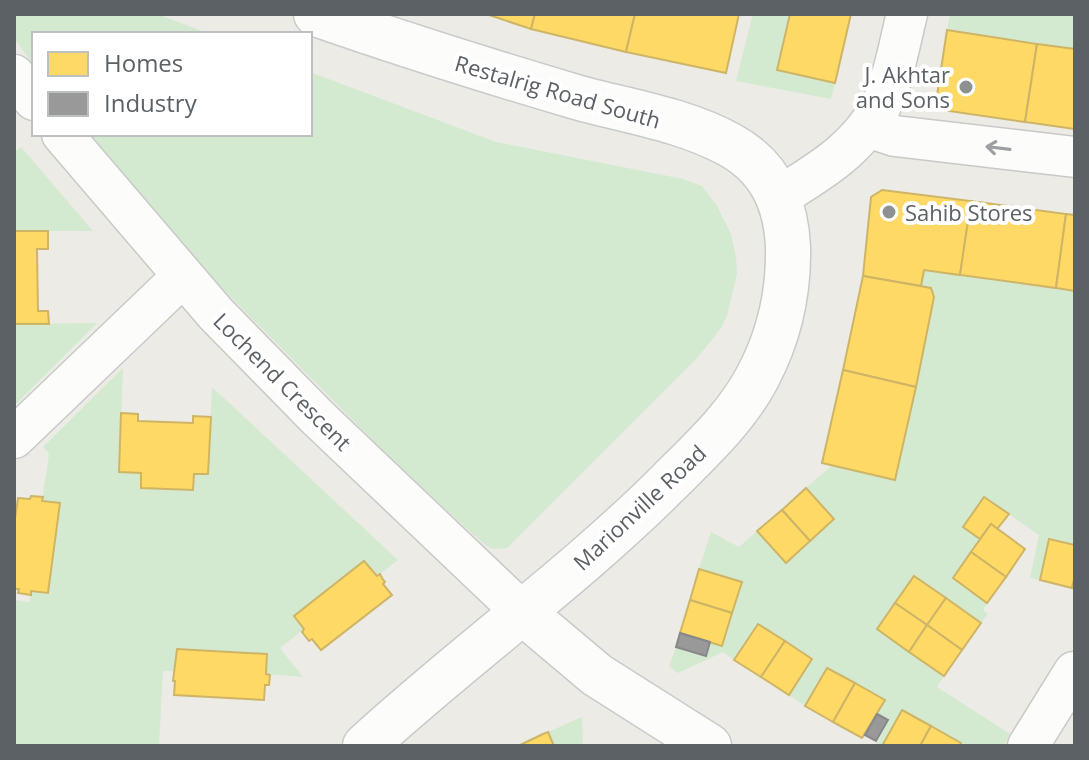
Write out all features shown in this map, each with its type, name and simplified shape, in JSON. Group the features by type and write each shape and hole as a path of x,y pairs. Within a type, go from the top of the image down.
{"street":[{"name":"Restalrig Road South","path":"316,14 450,61 687,127 731,145 768,178 780,196"},
{"path":"780,196 845,153 868,127 885,98 907,14"},
{"path":"14,75 32,98"},
{"path":"868,127 895,136 1075,157"},
{"name":"Lochend Crescent","path":"64,136 182,277 317,417 521,611"},
{"name":"Marionville Road","path":"365,746 415,700 631,520 715,435 740,405 772,346 786,298 787,239 780,196"},
{"path":"14,438 182,277"},
{"path":"521,611 597,675 709,746"},
{"path":"1028,746 1074,672"}],"green space":[{"path":"14,14 157,14 205,32 32,32 32,63 14,38"},
{"path":"753,14 790,14 778,70 835,83 831,99 736,81"},
{"path":"950,14 1075,14 1075,49 947,30"},
{"path":"312,73 496,142 683,179 702,186 717,206 731,234 737,274 722,327 698,357 507,548 493,549 400,468 189,255 86,136 312,136"},
{"path":"21,147 93,231 14,231 14,152"},
{"path":"924,270 1075,291 1075,545 1050,539 1040,580 1030,578 1039,535 984,497 963,527 980,539 953,578 987,603 983,610 988,614 981,623 914,576 877,629 944,676 937,687 1010,734 1003,746 967,746 902,710 882,746 876,746 888,721 877,714 884,700 827,668 805,706 789,695 812,659 758,624 734,660 723,652 678,673 669,666 676,647 705,656 710,642 722,646 742,582 699,569 711,532 739,547 757,531 786,563 834,520 806,488 831,466 895,479 934,297 931,288 921,286"},
{"path":"97,323 15,405 14,404 14,324"},
{"path":"123,368 119,471 141,473 141,487 193,490 194,474 208,474 212,387 398,560 377,576 364,561 294,615 304,629 280,648 303,677 266,674 177,649 175,671 163,671 159,746 14,746 14,600 30,602 31,591 48,593 60,504 42,501 49,454 43,447"},
{"path":"582,717 583,746 554,746 548,732"}],"building: Homes":[{"path":"486,14 535,14 531,29"},
{"path":"535,14 635,14 626,52 531,29"},
{"path":"635,14 739,14 726,73 626,52"},
{"path":"790,14 851,14 835,83 777,70"},
{"path":"947,30 1037,44 1025,122 935,109"},
{"path":"1037,44 1075,49 1075,129 1025,122"},
{"path":"882,190 971,201 960,275 924,270 921,286 863,276 871,197"},
{"path":"971,201 1066,214 1056,288 960,275"},
{"path":"1066,214 1075,215 1075,291 1056,288"},
{"path":"14,231 48,231 48,249 37,249 38,311 48,311 49,324 14,324"},
{"path":"863,276 931,288 934,297 916,387 843,370"},
{"path":"843,370 916,387 895,480 822,463"},
{"path":"121,413 138,414 138,421 193,423 193,416 211,417 208,474 194,474 193,490 141,488 141,473 119,472"},
{"path":"806,488 834,519 810,541 782,510"},
{"path":"31,496 60,503 48,593 31,591 31,595 18,593 19,589 14,589 14,526 18,498 30,499"},
{"path":"984,497 1009,514 997,529 991,524 980,539 963,527"},
{"path":"782,510 810,541 786,563 757,531"},
{"path":"991,524 1025,549 1006,577 971,552"},
{"path":"1049,539 1075,545 1072,588 1040,580"},
{"path":"971,552 1006,577 987,603 953,578"},
{"path":"364,561 377,576 380,574 392,595 321,650 312,639 309,641 294,616"},
{"path":"699,569 742,582 732,613 690,600"},
{"path":"914,576 946,598 927,625 895,603"},
{"path":"946,598 981,623 962,650 927,625"},
{"path":"690,600 732,613 722,646 680,633"},
{"path":"895,603 927,625 909,652 877,629"},
{"path":"758,624 785,641 761,677 734,660"},
{"path":"927,625 962,650 944,676 909,652"},
{"path":"785,641 812,659 789,695 761,677"},
{"path":"177,649 267,654 266,674 270,675 269,685 265,685 264,700 174,695"},
{"path":"827,668 855,683 833,722 805,706"},
{"path":"855,683 885,700 862,738 833,722"},
{"path":"902,710 931,726 920,746 882,746"},
{"path":"931,726 961,743 959,746 920,746"},
{"path":"548,732 554,746 518,746 543,734"}],"building: Industry":[{"path":"680,633 710,642 706,656 676,647"},
{"path":"877,714 888,720 876,741 865,735"}],"place":[{"name":"J. Akhtar and Sons","path":"966,87"},
{"name":"Sahib Stores","path":"889,212"}]}
